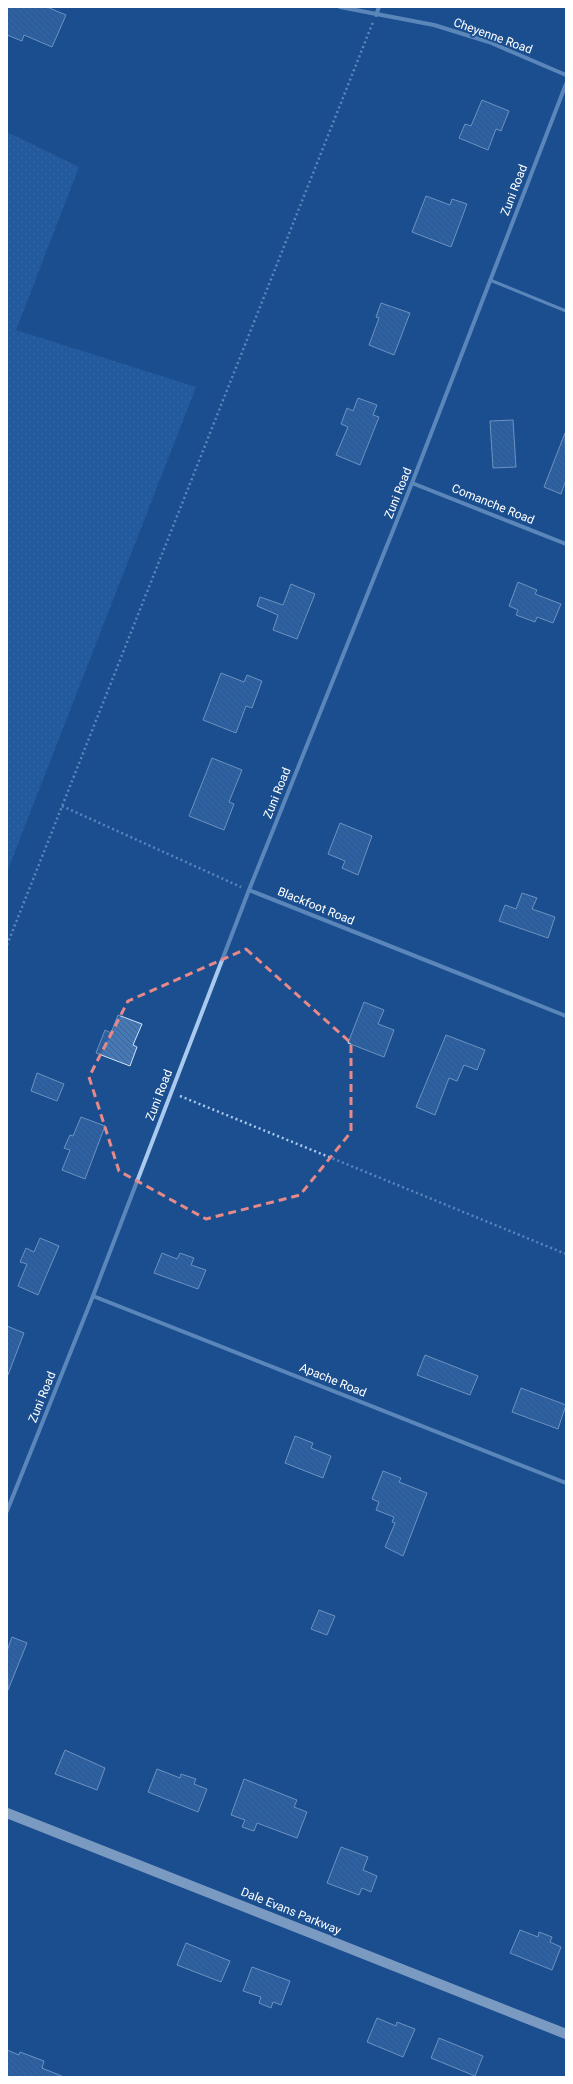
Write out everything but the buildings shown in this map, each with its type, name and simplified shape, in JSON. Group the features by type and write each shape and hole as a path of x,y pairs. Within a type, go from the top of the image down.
{"main road":[{"name":"Dale Evans Parkway","path":"7,1813 566,2034"}],"street":[{"name":"Cheyenne Road","path":"340,7 434,25 489,42 566,75"},
{"path":"376,15 379,7"},
{"name":"Zuni Road","path":"7,1511 93,1296 249,890 412,483 566,84"},
{"name":"Comanche Road","path":"412,483 566,544"},
{"name":"Blackfoot Road","path":"249,890 566,1016"},
{"name":"Apache Road","path":"93,1296 566,1483"}],"lane":[{"path":"490,280 566,311"}],"path":[{"path":"7,945 376,15"},
{"path":"62,806 249,890"},
{"path":"171,1092 566,1254"}],"highlighted area":[{"path":"246,949 351,1043 351,1132 300,1195 206,1219 119,1171 89,1077 128,1001"}],"shaded area":[{"path":"7,132 79,167 16,330 196,387 7,872"}]}
